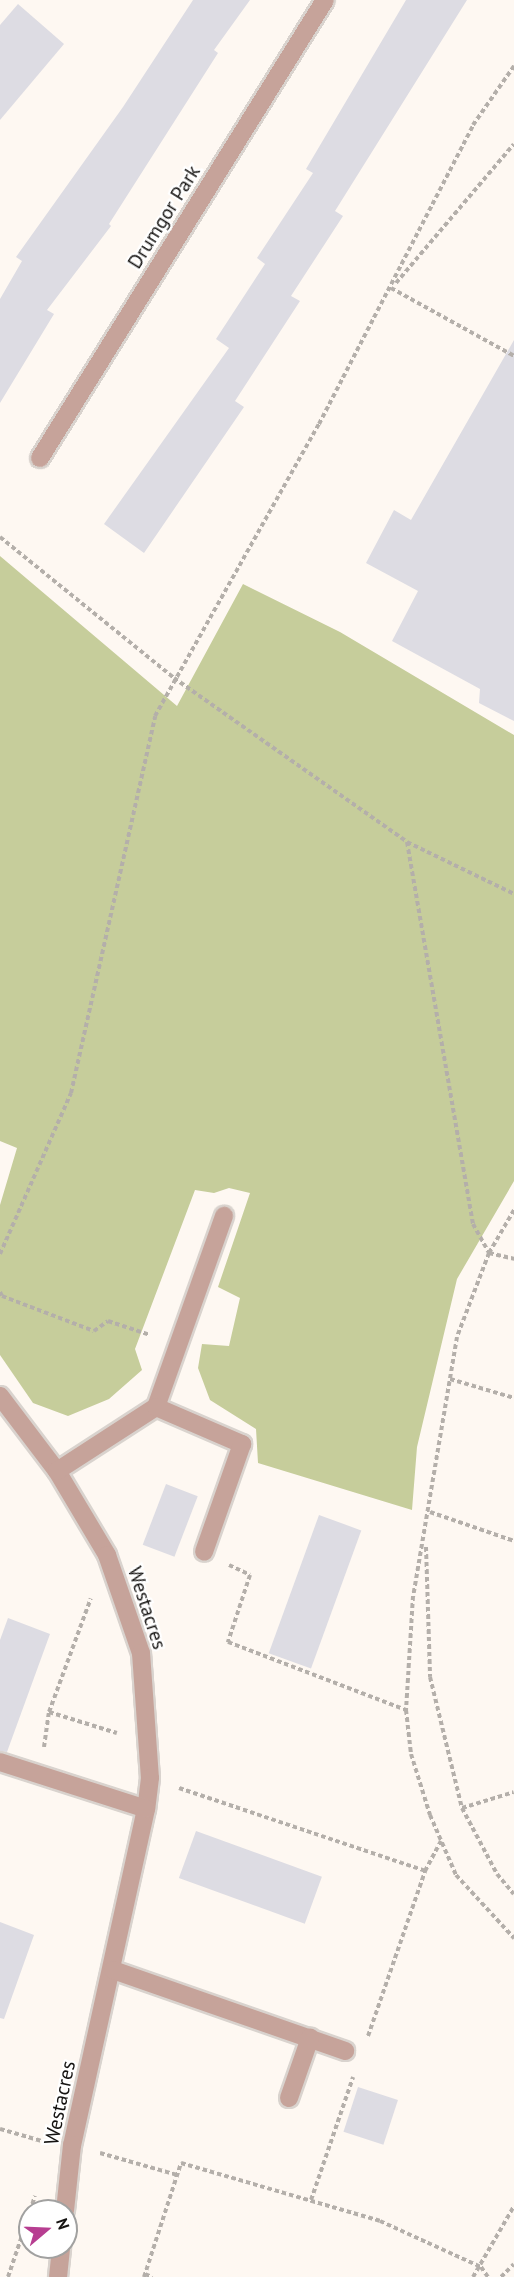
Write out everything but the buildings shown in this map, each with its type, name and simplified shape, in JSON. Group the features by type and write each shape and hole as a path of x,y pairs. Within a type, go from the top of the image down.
{"street":[{"name":"Drumgor Park","path":"40,458 326,0"},
{"path":"57,1470 156,1407 224,1216"},
{"name":"Westacres","path":"0,1396 57,1470 107,1556 141,1653 150,1778 146,1809 113,1970 72,2145 66,2199"},
{"path":"156,1407 242,1444 204,1552"},
{"path":"0,1762 146,1809"},
{"path":"113,1970 345,2051"},
{"path":"289,2098 310,2038"},
{"path":"58,2277 60,2259"}],"path":[{"path":"0,1254 70,1093 155,716 174,678 319,424 473,125 514,66"},
{"path":"391,288 514,144"},
{"path":"391,288 514,356"},
{"path":"0,537 174,678 407,842 514,894"},
{"path":"407,842 473,1224 489,1253 514,1259"},
{"path":"514,1210 489,1253 457,1337 426,1537 413,1596 406,1710 411,1754 441,1840 456,1875 514,1938"},
{"path":"0,1292 2,1296 94,1330 108,1321 178,1344"},
{"path":"450,1379 514,1398"},
{"path":"430,1512 514,1541"},
{"path":"426,1537 430,1677 462,1808 497,1874 514,1894"},
{"path":"204,1552 250,1575 228,1642 406,1710"},
{"path":"40,1775 49,1712 107,1556"},
{"path":"49,1712 147,1742"},
{"path":"150,1778 425,1871"},
{"path":"462,1808 514,1792"},
{"path":"365,2044 425,1871 441,1840"},
{"path":"311,2200 357,2066"},
{"path":"0,2129 39,2142 72,2145 177,2175"},
{"path":"152,2277 144,2276 181,2163 380,2221 481,2267 488,2277"},
{"path":"473,2277 481,2267 514,2206"},
{"path":"8,2277 18,2247"},
{"path":"501,2277 514,2264"}],"green space":[{"path":"0,556 177,706 243,584 340,632 514,735 514,1181 457,1279 417,1447 412,1510 258,1463 256,1429 210,1400 198,1368 202,1344 229,1346 240,1298 218,1287 250,1193 229,1188 214,1193 195,1190 135,1349 142,1370 109,1399 68,1416 33,1403 0,1355 0,1205 17,1148 0,1141"}]}
